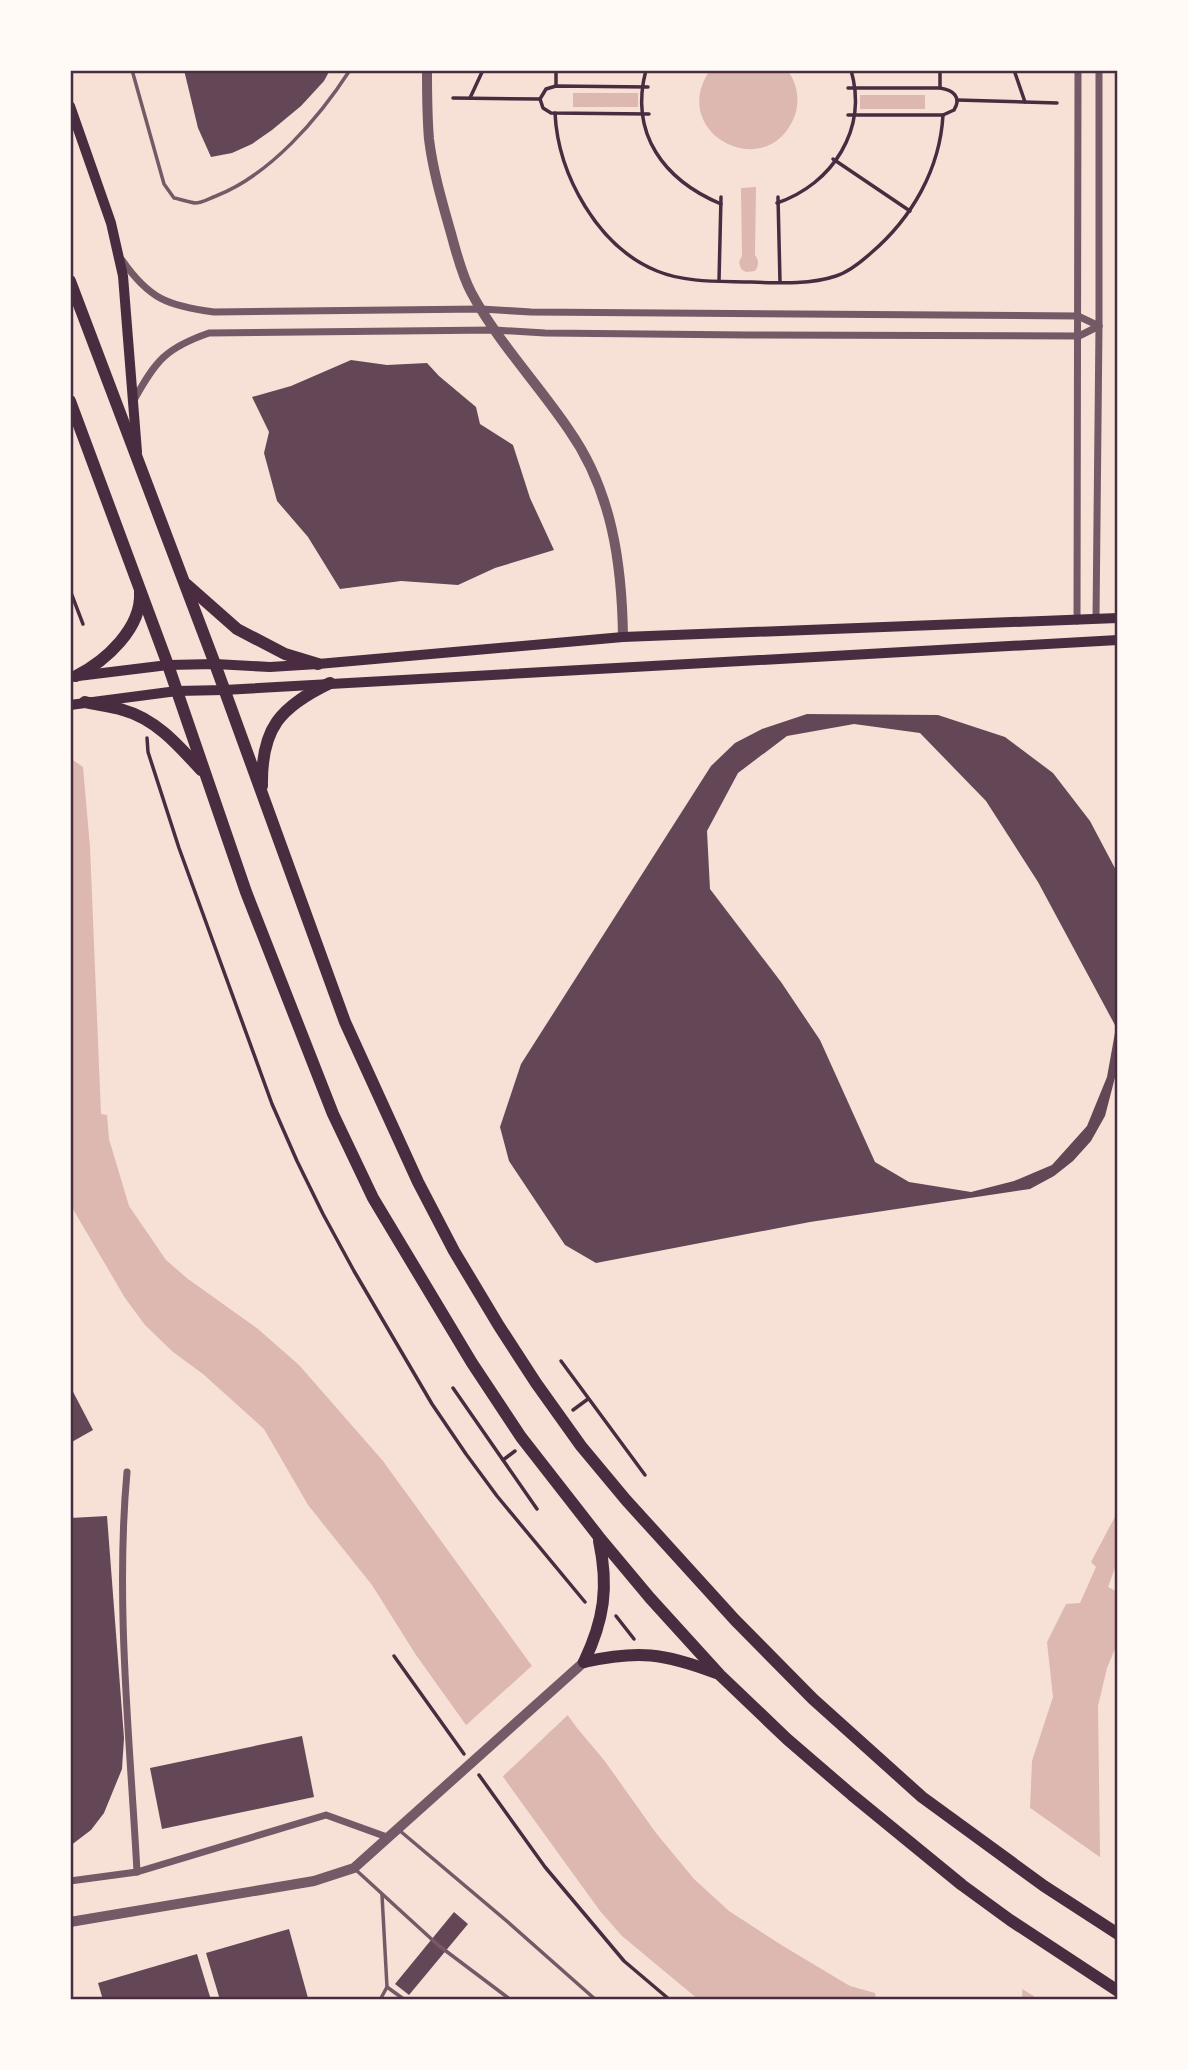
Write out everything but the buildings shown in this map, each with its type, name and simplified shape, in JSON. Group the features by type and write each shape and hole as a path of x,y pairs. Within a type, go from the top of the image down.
{"main road":[{"path":"70,106 111,223 123,276 138,459"},
{"path":"70,281 215,664 345,1022 412,1170 454,1251 499,1326 581,1446 735,1620 813,1699 922,1797 1044,1886 1118,1934"},
{"path":"70,401 139,584 246,892 333,1114 373,1198 472,1363 514,1427 598,1537 650,1598 720,1675 787,1739 962,1885 1118,1991"},
{"path":"184,582 237,629 285,654 318,664"},
{"path":"73,676 87,670 124,637 137,613 140,601 139,584"},
{"path":"73,676 168,665 270,667 318,664 624,637 1118,618"},
{"path":"70,705 177,691 1118,640"},
{"path":"262,797 262,769 266,745 275,721 304,696 330,683"},
{"path":"85,702 124,710 152,723 206,776"},
{"path":"584,1662 597,1632 604,1597 605,1579 598,1537"},
{"path":"584,1662 636,1654 657,1655 674,1658 720,1675"}],"street":[{"path":"427,70 429,136 435,175 461,269 481,309 571,432 593,468 613,532 624,637"},
{"path":"1077,621 1078,70"},
{"path":"1096,620 1099,70"},
{"path":"118,253 133,276 166,303 186,308 239,313 481,309 531,312 1078,316 1099,326"},
{"path":"134,401 149,373 163,355 186,341 209,333 495,330 748,335 1079,335 1099,326"},
{"path":"127,1472 123,1515 124,1638 136,1872"},
{"path":"70,1922 314,1881 354,1868 584,1662"},
{"path":"70,1881 136,1872 326,1815 387,1837"}],"lane":[{"path":"132,70 164,184 174,198 197,203 226,192 261,170 331,99 350,70"},
{"path":"397,1828 596,2000"},
{"path":"354,1868 438,1945 511,2000"},
{"path":"380,2000 387,1987 382,1894"},
{"path":"387,1987 405,2000"}],"path":[{"path":"470,98 482,70"},
{"path":"556,70 556,86"},
{"path":"646,70 646,114 653,148 671,173 686,186 720,204"},
{"path":"777,203 805,191 830,169 848,136 854,115 855,89 851,70"},
{"path":"940,70 940,88"},
{"path":"1014,70 1025,102"},
{"path":"646,88 556,86 546,89 540,99 543,108 555,113 646,114"},
{"path":"848,88 940,88 952,91 957,100 954,110 943,115 848,115"},
{"path":"453,98 540,99"},
{"path":"957,100 1057,103"},
{"path":"555,113 558,146 576,193 607,234 639,263 681,278 780,282 838,276 858,264 879,246 919,197 940,143 943,115"},
{"path":"835,160 910,211"},
{"path":"719,281 721,197"},
{"path":"778,197 780,282"},
{"path":"70,590 83,624"},
{"path":"147,738 148,752 179,848 272,1104 323,1214 432,1404 497,1496 585,1602"},
{"path":"561,1361 645,1475"},
{"path":"453,1388 537,1509"},
{"path":"567,1414 589,1399"},
{"path":"503,1460 524,1444"},
{"path":"614,1614 634,1639"},
{"path":"394,1656 465,1756"},
{"path":"473,1767 545,1867 624,1961 670,2000"}],"shaded area":[{"path":"710,70 787,70 797,91 797,103 795,115 782,136 765,147 745,149 726,143 711,131 701,114 700,93"},
{"path":"573,93 638,93 638,107 573,107"},
{"path":"860,95 925,95 925,109 860,109"},
{"path":"756,187 755,255 758,265 755,271 746,272 741,269 739,262 742,256 741,188"},
{"path":"70,758 83,767 90,847 101,1114 107,1115 109,1139 129,1206 166,1260 258,1329 299,1365 383,1461 577,1728 694,1879 729,1911 850,1986 875,1993 876,2000 699,2000 622,1936 600,1911 416,1655 372,1585 308,1505 264,1429 203,1374 173,1352 145,1325 125,1298 70,1204"},
{"path":"1118,1511 1118,1560 1108,1587 1118,1592 1118,1642 1107,1668 1098,1706 1102,2000 1022,2000 1032,1761 1053,1697 1047,1642 1066,1604 1080,1603 1096,1567 1091,1562"}],"pier":[{"path":"535,1663 571,1712 500,1779 463,1728"},
{"path":"1026,1805 1104,1860 1105,2000 1040,2000 1019,1987"}]}
